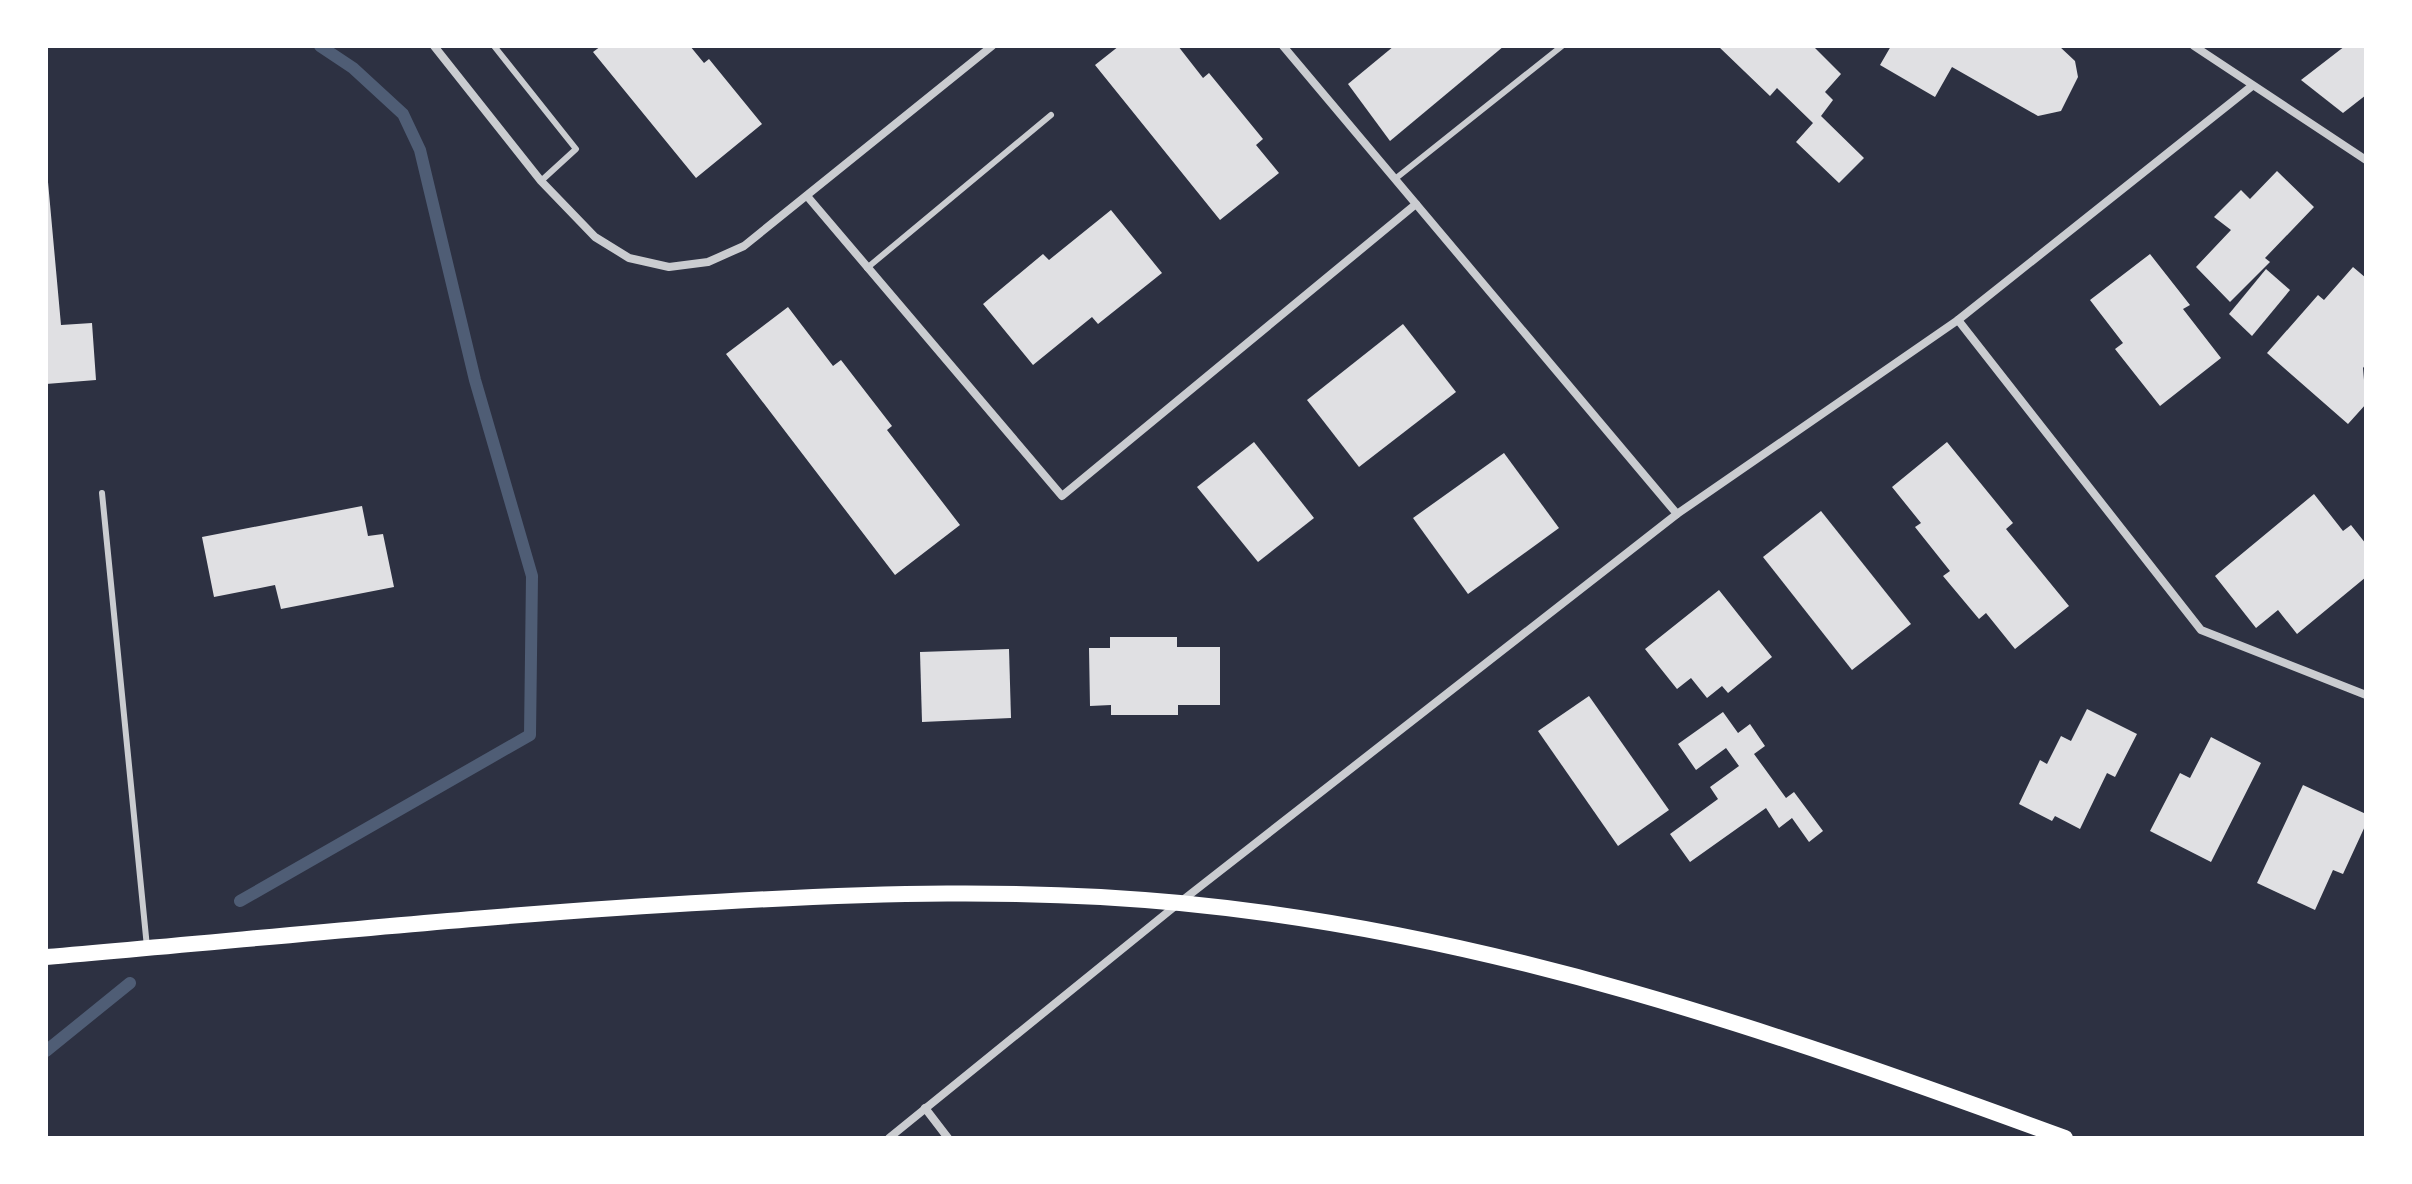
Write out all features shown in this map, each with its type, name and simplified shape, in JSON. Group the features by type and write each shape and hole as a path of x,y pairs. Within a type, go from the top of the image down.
{"main road":[{"path":"46,957 590,909 842,894 1030,894 1179,903 1431,940 1551,968 1801,1043 2065,1138"}],"street":[{"path":"434,46 541,181 595,237 629,258 669,267 708,262 744,246 992,46"},
{"path":"1283,46 1677,514"},
{"path":"2194,46 2366,160"},
{"path":"889,1138 1179,903 1677,514 1958,320 2252,86"},
{"path":"807,196 1062,496 1416,204"},
{"path":"1958,320 2201,630 2366,695"},
{"path":"925,1108 948,1138"}],"lane":[{"path":"494,46 576,149 541,181"},
{"path":"1395,179 1562,46"},
{"path":"867,268 1051,115"},
{"path":"102,493 147,949"}],"building":[{"path":"601,46 690,46 704,63 709,59 762,124 696,178 593,52"},
{"path":"1119,46 1178,46 1203,78 1209,73 1263,139 1256,145 1279,173 1220,220 1095,65"},
{"path":"1394,46 1504,46 1390,141 1348,84"},
{"path":"1718,46 1813,46 1841,74 1825,92 1833,100 1821,116 1864,158 1839,183 1796,142 1813,123 1777,88 1770,96"},
{"path":"1891,46 2059,46 2075,61 2078,77 2061,111 2038,116 1952,67 1935,97 1880,65"},
{"path":"2345,46 2366,46 2366,95 2343,113 2301,80"},
{"path":"46,160 61,325 92,323 96,380 46,384"},
{"path":"2277,171 2314,207 2265,258 2270,262 2230,302 2196,267 2231,230 2214,217 2241,190 2250,199"},
{"path":"1111,210 1162,273 1098,324 1092,317 1033,365 983,304 1043,254 1049,260"},
{"path":"2150,254 2190,305 2183,309 2221,358 2160,406 2115,349 2123,343 2090,300"},
{"path":"2353,267 2366,278 2366,364 2363,368 2366,404 2348,424 2267,353 2318,295 2324,300"},
{"path":"2266,269 2290,290 2252,336 2229,314"},
{"path":"788,307 833,366 841,360 892,426 887,430 960,525 895,575 726,354"},
{"path":"1403,324 1456,392 1359,467 1307,400"},
{"path":"1254,442 1314,518 1258,562 1197,487"},
{"path":"1947,442 2013,523 2006,529 2069,606 2015,649 1986,613 1979,619 1943,576 1950,571 1915,527 1921,523 1892,487"},
{"path":"1504,453 1559,528 1468,594 1413,518"},
{"path":"2314,494 2343,531 2351,525 2366,544 2366,577 2297,634 2278,610 2256,628 2215,576"},
{"path":"362,506 368,536 383,534 394,587 281,609 275,585 214,597 202,537"},
{"path":"1821,511 1911,624 1852,670 1763,557"},
{"path":"1719,590 1772,657 1728,693 1722,686 1707,698 1691,678 1677,689 1645,649"},
{"path":"1110,637 1177,637 1177,647 1220,647 1220,705 1178,705 1178,715 1111,715 1111,705 1090,706 1089,648 1110,648"},
{"path":"1009,649 1011,718 922,722 920,652"},
{"path":"1589,696 1669,810 1618,846 1538,731"},
{"path":"2087,709 2137,734 2115,777 2107,773 2080,829 2055,816 2052,821 2019,804 2040,760 2047,764 2061,736 2071,741"},
{"path":"1723,712 1738,733 1750,724 1765,746 1754,754 1786,798 1794,792 1823,831 1809,842 1792,818 1779,828 1766,808 1690,862 1670,834 1718,799 1710,787 1739,766 1726,748 1696,770 1678,744"},
{"path":"2211,737 2261,763 2211,862 2150,831 2180,773 2190,778"},
{"path":"2303,785 2366,814 2366,824 2343,874 2333,870 2315,910 2257,883"}],"waterway":[{"path":"240,901 530,735 532,576 475,380 420,150 403,114 353,68 320,46"},
{"path":"46,1051 130,983"}]}
